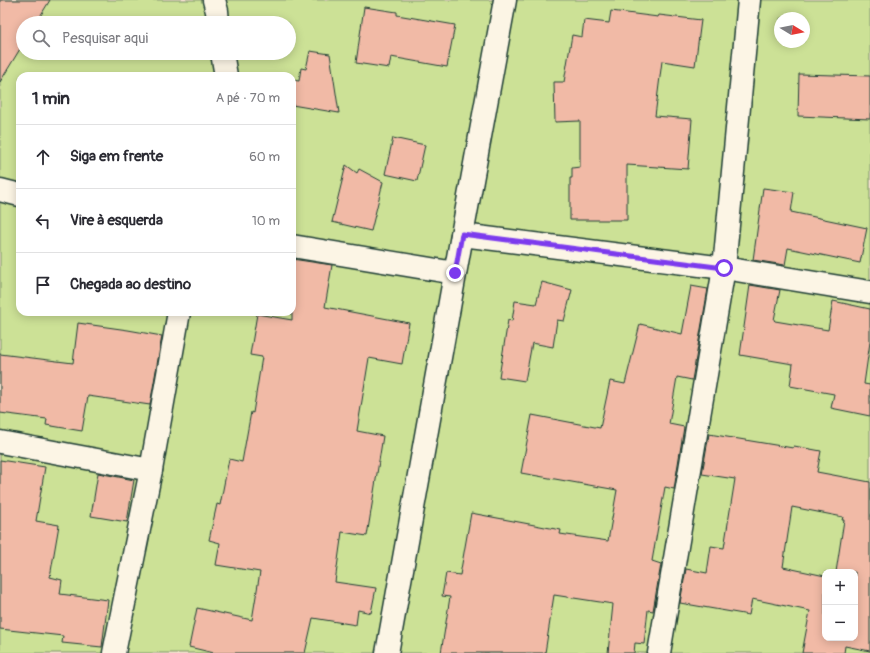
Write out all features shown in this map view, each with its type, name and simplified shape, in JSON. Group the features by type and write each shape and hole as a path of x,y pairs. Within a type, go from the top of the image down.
{"street":[{"path":"214,0 217,16"},
{"path":"388,653 505,0"},
{"path":"659,653 724,268 749,0"},
{"path":"223,60 225,72"},
{"path":"0,190 16,194"},
{"path":"462,234 724,268 870,292"},
{"path":"296,247 455,273"},
{"path":"114,653 178,316"},
{"path":"0,442 150,470"}],"green space":[{"path":"0,0 870,0 870,653 0,653"}],"building":[{"path":"0,0 50,0 40,16 16,16 16,56 0,82"},
{"path":"364,7 397,12 397,15 455,25 447,67 391,57 389,68 356,63"},
{"path":"611,11 658,17 659,15 701,20 695,66 662,61 655,116 692,119 688,169 627,165 627,220 570,220 570,178 572,178 572,168 580,167 580,121 555,122 554,82 564,82 572,35 582,37 584,20 609,23"},
{"path":"310,51 330,54 339,113 296,106 296,81 299,81 301,68 306,69"},
{"path":"799,74 870,76 870,119 798,116"},
{"path":"393,138 425,145 417,181 385,174"},
{"path":"346,165 357,173 359,169 383,182 371,231 332,222"},
{"path":"763,188 794,192 791,212 867,228 860,263 788,248 785,265 753,260"},
{"path":"296,260 332,265 325,307 409,323 402,364 369,358 357,431 383,436 367,536 342,532 335,582 376,588 371,613 358,610 356,625 313,618 305,653 214,653 189,647 197,608 252,620 260,572 216,565 220,543 209,540 217,504 220,505 229,459 242,462 251,412 253,413 262,357 250,355 257,316 269,316 292,320 292,316 296,316"},
{"path":"542,282 572,290 564,321 557,320 553,347 532,343 525,381 499,377 508,320 512,321 515,301 536,304"},
{"path":"750,285 780,290 775,321 828,330 833,301 870,309 870,342 864,384 870,385 870,416 831,408 834,394 790,386 793,364 740,355"},
{"path":"691,286 708,289 692,380 677,377 669,424 684,427 674,489 665,487 652,561 661,564 653,611 648,610 644,644 635,643 634,653 608,653 613,604 554,595 545,653 441,653 450,597 442,596 446,573 460,575 471,513 561,530 560,534 608,541 617,490 521,473 532,415 600,428 610,381 625,384 640,324 682,334"},
{"path":"78,323 162,336 150,405 88,396 82,431 46,425 47,419 0,413 0,354 73,363"},
{"path":"709,434 793,448 794,446 821,451 817,472 870,482 870,651 845,646 844,653 802,653 810,611 752,599 749,615 680,603 686,569 707,573 711,546 724,548 735,479 702,474"},
{"path":"0,460 45,467 36,521 59,525 50,577 62,580 60,594 108,600 102,647 62,643 63,636 0,629"},
{"path":"98,473 134,480 127,522 91,516"}],"route":[{"path":"455,273 462,234 724,268"}]}
